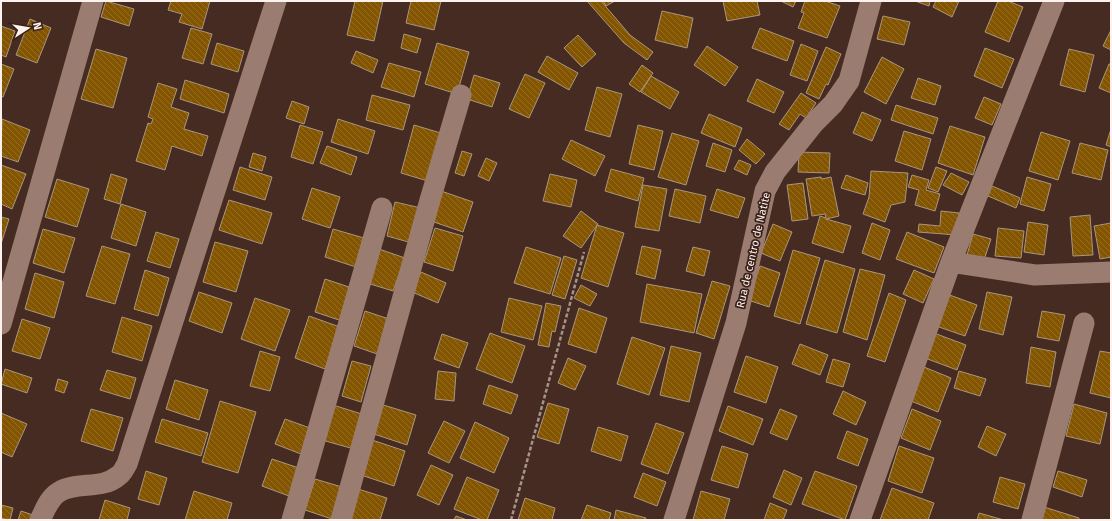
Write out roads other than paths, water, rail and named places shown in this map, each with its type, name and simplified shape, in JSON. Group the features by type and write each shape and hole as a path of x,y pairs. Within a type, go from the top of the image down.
{"street":[{"path":"1,324 93,1"},
{"path":"40,520 49,502 59,492 74,486 102,484 118,476 127,464 276,1"},
{"name":"Rua de centro de Natite","path":"674,520 736,323 765,191 775,172 814,123 833,104 849,81 871,1"},
{"path":"860,520 952,262 1054,1"},
{"path":"341,520 428,207 461,95"},
{"path":"292,520 382,208"},
{"path":"952,262 1035,275 1111,272"},
{"path":"1032,520 1084,323"}]}
